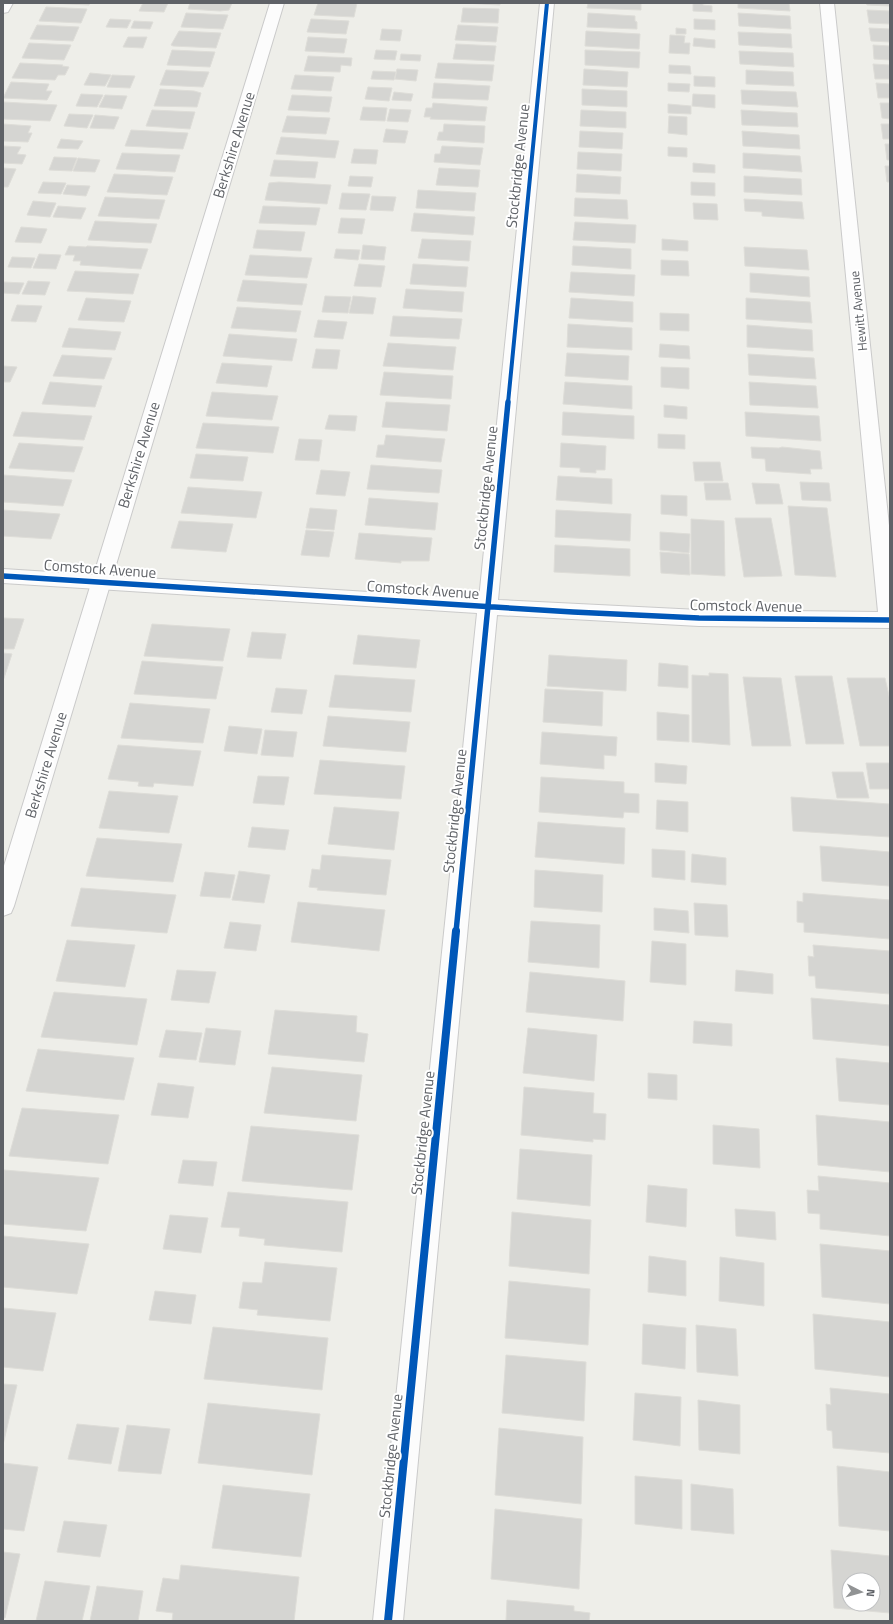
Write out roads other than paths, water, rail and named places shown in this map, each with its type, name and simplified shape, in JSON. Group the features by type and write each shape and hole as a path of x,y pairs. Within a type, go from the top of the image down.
{"street":[{"path":"3,9 6,3"},
{"name":"Berkshire Avenue","path":"3,906 277,3"},
{"name":"Stockbridge Avenue","path":"388,1621 547,3"},
{"name":"Hewitt Avenue","path":"827,3 889,620"},
{"name":"Comstock Avenue","path":"3,576 488,607 718,619 889,620"}]}
